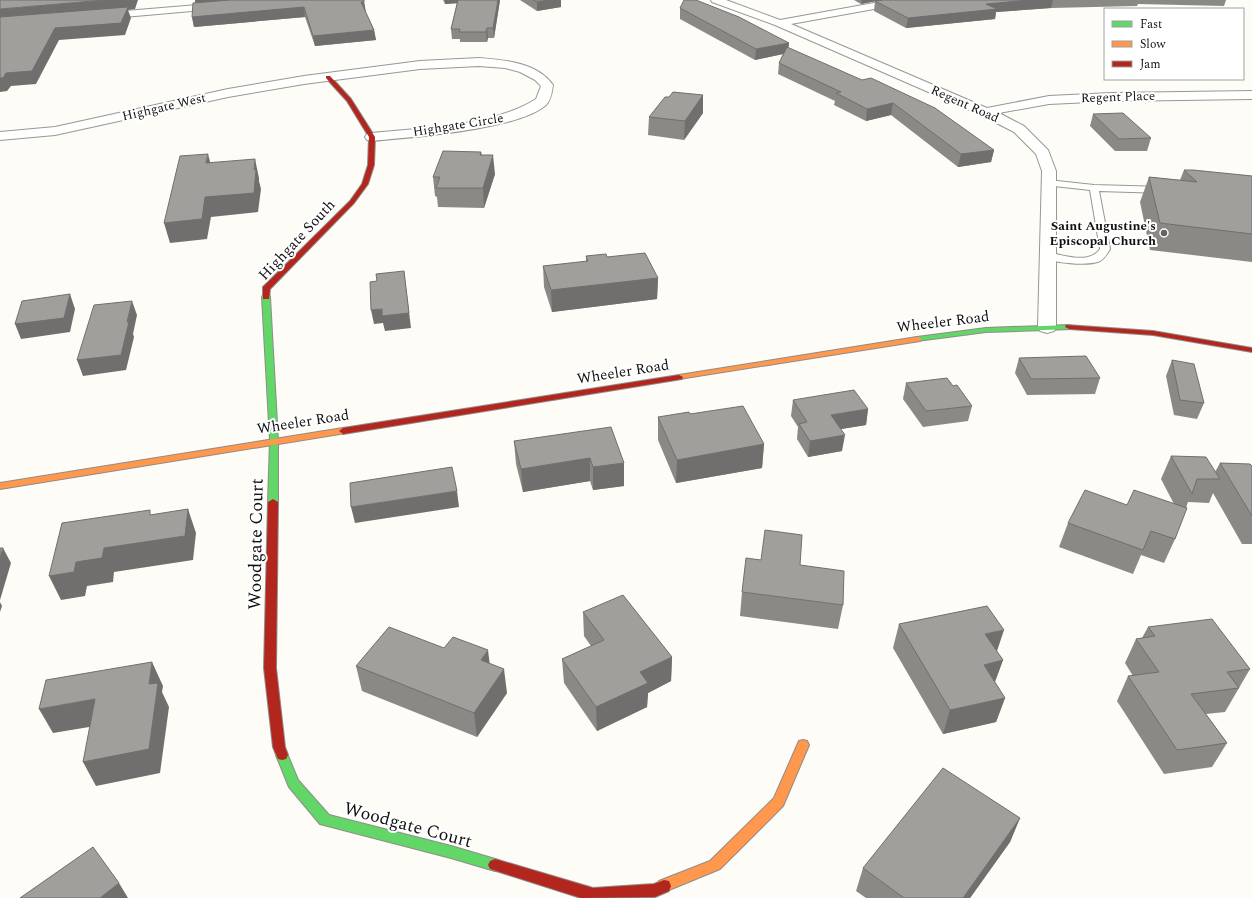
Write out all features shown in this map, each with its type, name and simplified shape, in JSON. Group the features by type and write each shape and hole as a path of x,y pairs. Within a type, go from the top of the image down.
{"street":[{"name":"Regent Road","path":"716,0 779,23 986,112 1019,129 1043,153 1049,171 1047,328"},
{"path":"779,23 885,4 924,0"},
{"path":"86,17 166,5 234,5"},
{"name":"Highgate Circle","path":"328,76 420,65 479,62 506,64 524,69 547,85 546,93 541,102 513,116 452,127 372,137"},
{"path":"328,76 349,100 372,137"},
{"name":"Highgate West","path":"0,136 62,129 228,93 328,76"},
{"name":"Regent Place","path":"986,112 1049,100 1111,97 1252,95"},
{"name":"Highgate South","path":"274,441 266,289 352,202 365,184 371,165 372,137"},
{"name":"Wheeler Road","path":"0,486 895,342 986,330 1047,328 1133,330 1196,338 1252,350"},
{"name":"Woodgate Court","path":"274,441 270,668 279,747 293,783 326,820 451,852 594,895 655,890 715,865 779,802 803,745"}],"lane":[{"path":"1048,183 1094,188 1172,190"},
{"path":"1048,255 1082,260 1095,260 1102,256 1105,249 1094,188"}],"building":[{"path":"0,0 105,0 0,9"},
{"path":"230,0 364,0 364,2 361,2 374,30 313,36 304,7 192,17 193,3"},
{"path":"458,0 498,0 493,28 487,28 486,32 459,32 460,29 451,29"},
{"path":"533,0 551,0 537,2"},
{"path":"684,0 696,0 739,17 789,43 756,49 680,8"},
{"path":"1030,0 986,4 997,9 908,18 875,1"},
{"path":"128,7 121,23 55,28 32,71 6,73 3,78 0,78 0,17"},
{"path":"787,47 862,80 871,78 935,108 994,150 961,154 893,103 867,109 836,93 841,92 779,63"},
{"path":"673,92 703,95 685,121 649,117 665,97 669,97"},
{"path":"1123,113 1151,138 1119,139 1093,114"},
{"path":"443,151 481,152 480,155 493,155 483,188 436,188 440,177 433,177"},
{"path":"208,154 206,163 255,159 254,170 256,169 254,193 205,197 202,219 164,223 180,156"},
{"path":"1184,170 1252,176 1252,234 1160,223 1149,177 1197,182"},
{"path":"645,253 658,278 551,290 543,266 588,261 586,256 606,254 607,257"},
{"path":"404,271 409,313 382,316 382,309 371,310 370,282 377,281 376,274"},
{"path":"70,294 64,318 15,324 22,301"},
{"path":"132,301 127,322 129,322 121,355 77,360 94,305"},
{"path":"1086,356 1100,378 1031,379 1019,358"},
{"path":"1172,360 1194,364 1204,403 1180,400"},
{"path":"947,378 953,386 957,385 972,406 926,411 906,383"},
{"path":"854,390 868,409 831,415 845,435 810,441 799,424 807,422 793,400"},
{"path":"743,406 764,444 677,460 658,417 689,412 690,414"},
{"path":"611,427 624,463 593,467 590,458 521,469 514,441"},
{"path":"1171,456 1206,457 1220,479 1197,479 1192,494"},
{"path":"1220,463 1250,464 1252,466 1252,516"},
{"path":"452,467 457,491 351,507 350,483"},
{"path":"1085,490 1127,505 1134,490 1187,508 1175,539 1151,531 1143,550 1068,523"},
{"path":"188,509 185,536 104,548 102,558 76,562 74,572 49,576 62,523 150,510 150,515"},
{"path":"765,530 802,535 800,565 844,571 843,605 742,592 746,558 761,560"},
{"path":"0,548 3,548 0,558"},
{"path":"623,595 672,657 640,672 648,683 596,707 562,659 604,640 583,612"},
{"path":"987,606 1004,630 985,634 1003,660 984,665 1005,698 950,710 899,624"},
{"path":"1212,619 1250,669 1227,672 1239,688 1191,694 1227,743 1177,750 1128,676 1159,672 1136,639 1155,636 1148,627"},
{"path":"389,627 444,648 453,637 488,650 481,660 504,669 474,713 356,666"},
{"path":"152,662 149,684 158,683 149,749 83,762 95,699 39,709 46,680"},
{"path":"943,768 1020,818 963,898 904,898 863,868"},
{"path":"93,847 119,883 100,898 20,898"}],"traffic: fast":[{"path":"266,297 274,441 273,502"},
{"path":"917,339 986,330 1069,327"},
{"path":"282,755 293,783 325,820 451,852 495,865"}],"traffic: slow":[{"path":"679,377 917,339"},
{"path":"0,486 343,431"},
{"path":"664,886 715,865 779,802 803,745"}],"traffic: jam":[{"path":"266,297 266,289 352,202 365,184 371,165 372,137 349,100 328,77"},
{"path":"1069,327 1153,333 1252,350"},
{"path":"343,431 679,377"},
{"path":"273,502 270,668 279,747 282,755"},
{"path":"495,865 593,895 655,890 664,886"}],"place":[{"name":"Saint Augustine's Episcopal Church","path":"1164,233"}]}
